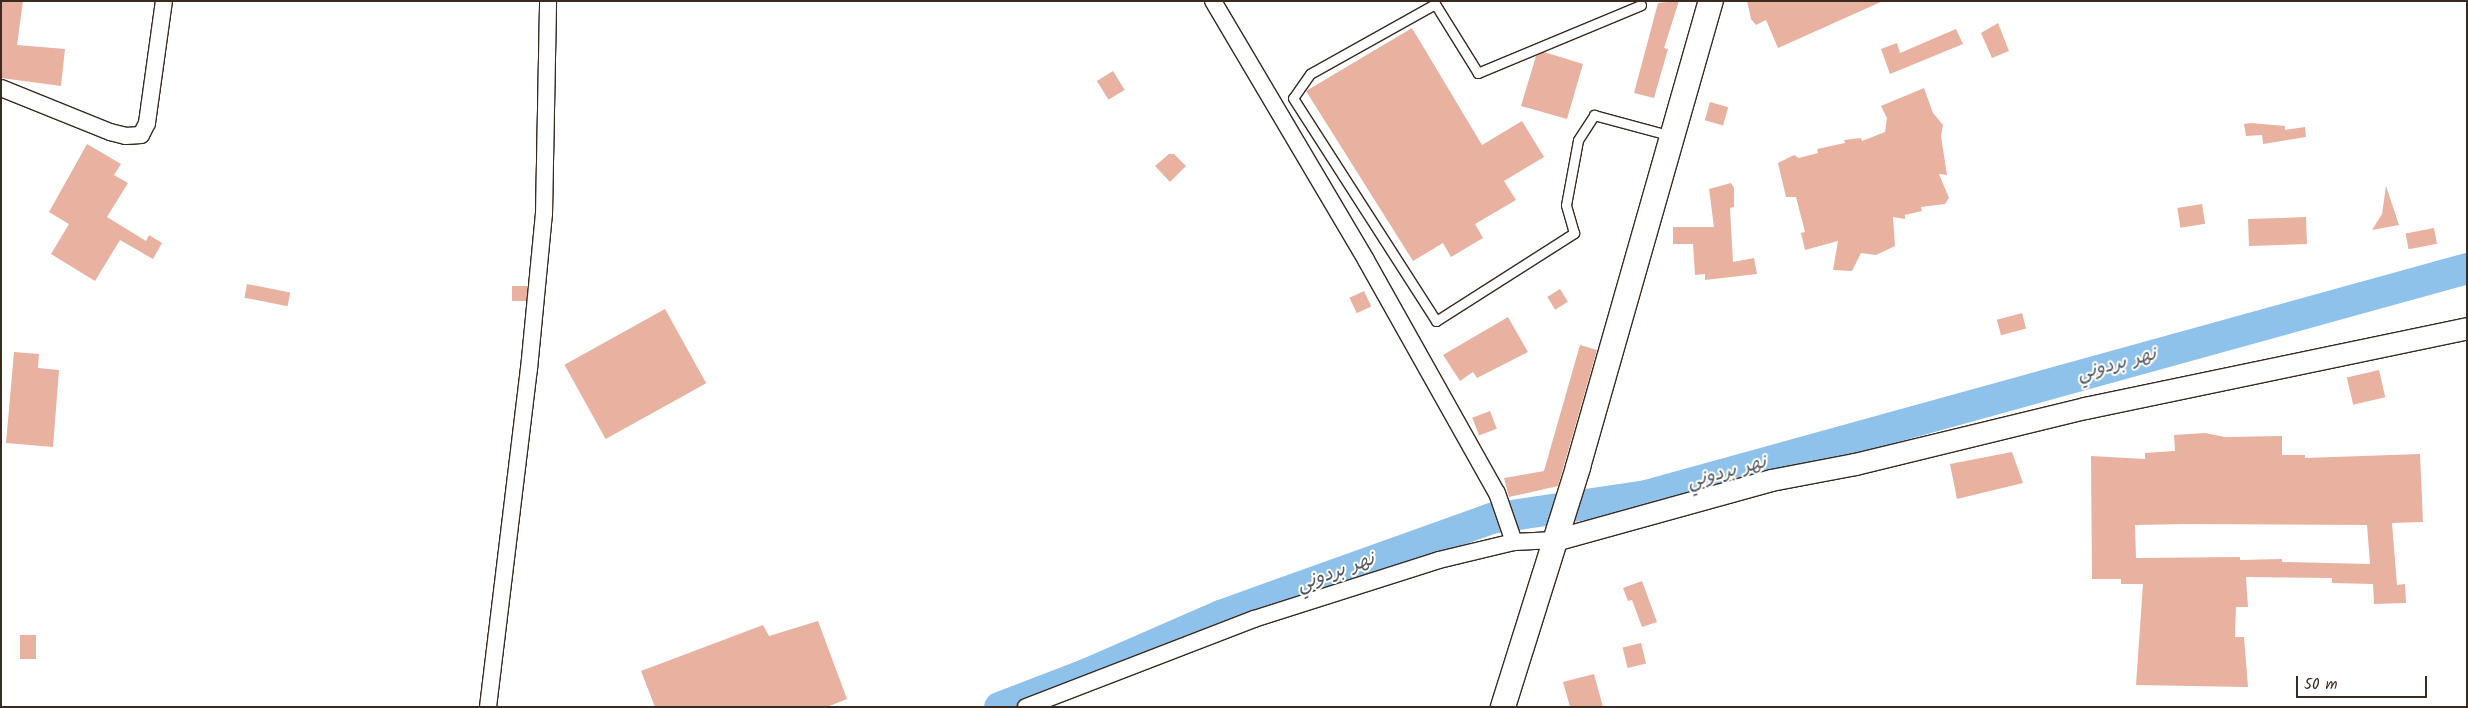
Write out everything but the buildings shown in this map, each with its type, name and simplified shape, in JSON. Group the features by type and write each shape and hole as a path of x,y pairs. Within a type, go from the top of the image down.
{"main road":[{"path":"1503,707 1578,467 1711,1"}],"street":[{"path":"1,88 110,132 126,136 141,135 147,123 164,1"},
{"path":"488,707 529,370 544,214 548,1"},
{"path":"1213,1 1366,260 1498,493 1510,522 1514,542"},
{"path":"1026,707 1254,619 1439,560 1772,480 1856,464 2085,408 2467,328"}],"lane":[{"path":"1640,5 1478,73 1435,4 1310,74 1293,98 1436,321 1574,232 1566,205 1578,140 1594,115 1672,136"}],"waterway":[{"name":"نهر بردوني","path":"999,707 1085,674 1220,615 1491,518 1646,495 2467,268"}]}
